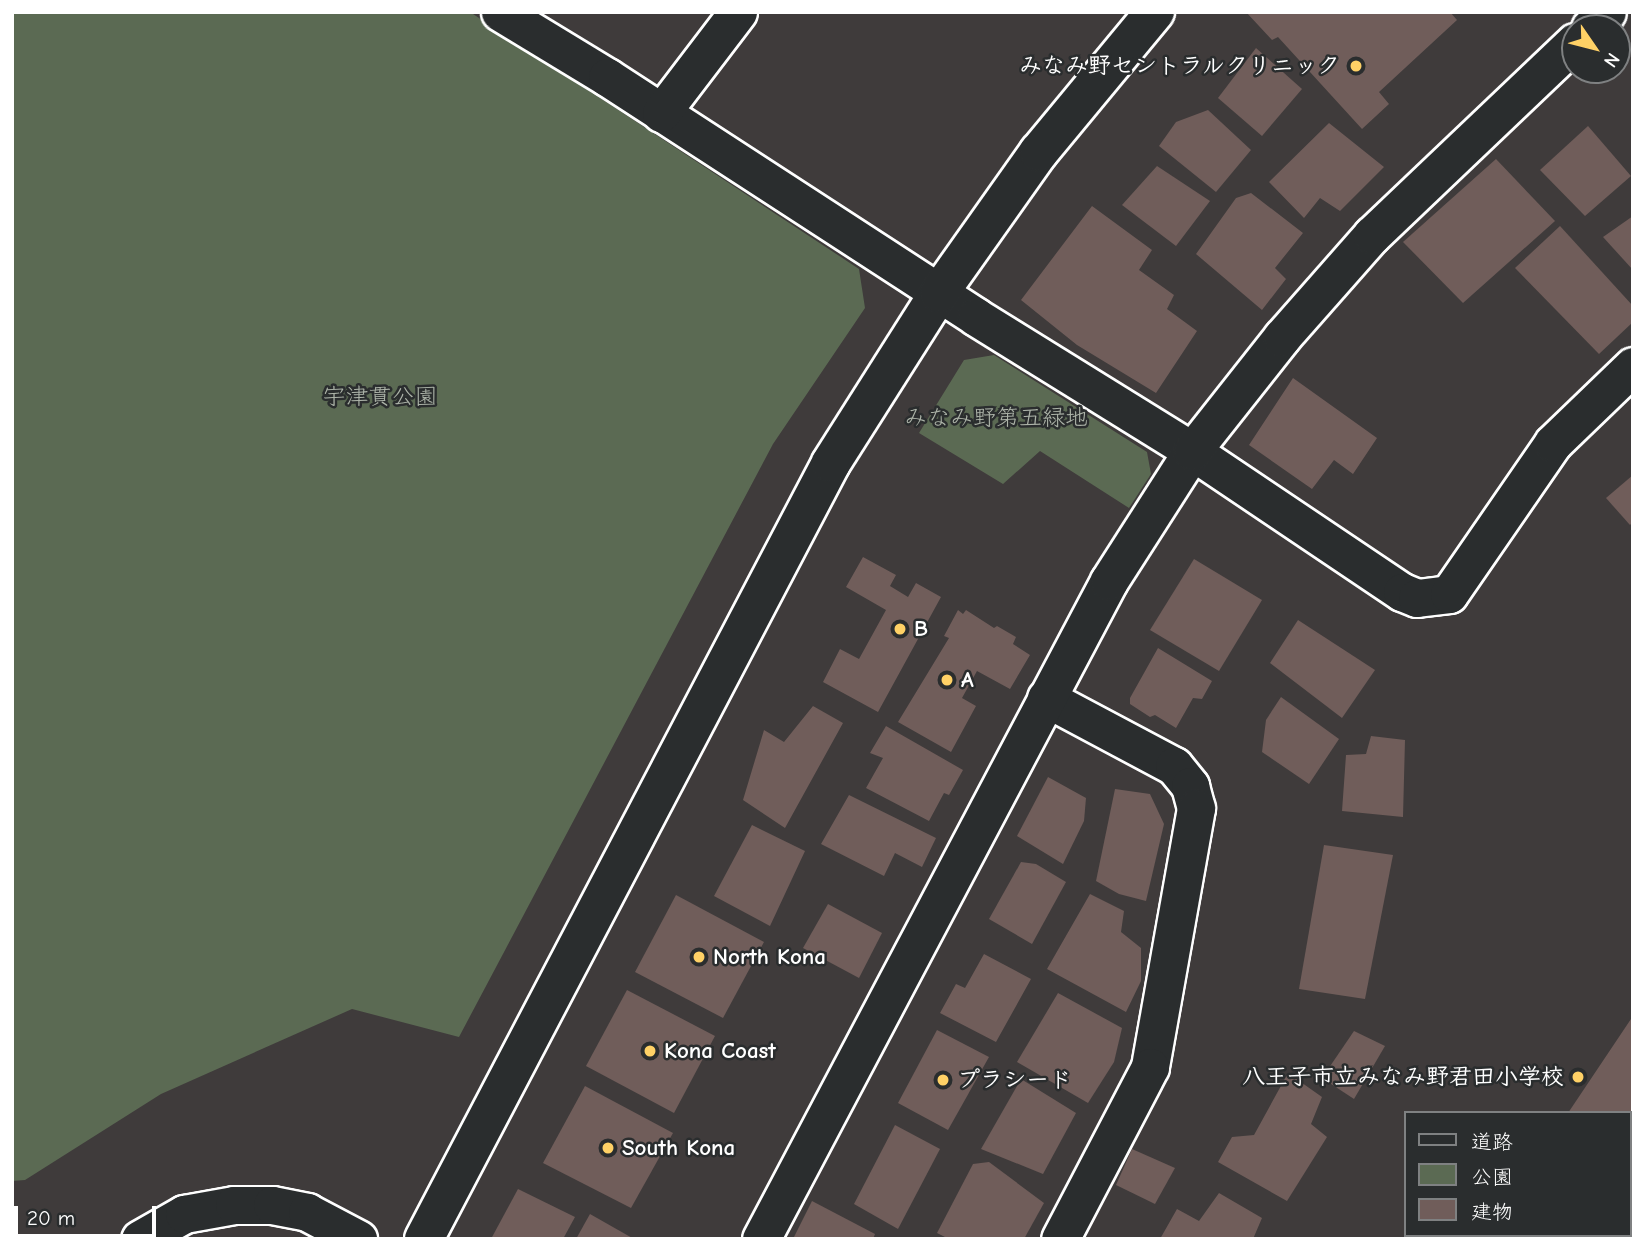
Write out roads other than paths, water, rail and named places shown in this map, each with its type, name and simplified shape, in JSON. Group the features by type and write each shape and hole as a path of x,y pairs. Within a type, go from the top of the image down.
{"street":[{"path":"500,12 939,293 1192,451 1402,592 1417,597 1449,594 1570,424 1633,366"},
{"path":"661,113 738,12"},
{"path":"424,1239 831,463 939,293 1039,152 1155,12"},
{"path":"761,1239 1045,698 1109,581 1192,451 1282,337 1372,234 1561,55"},
{"path":"1045,698 1174,766 1190,786 1195,808 1150,1067 1060,1239"},
{"path":"140,1239 184,1214 233,1205 272,1205 307,1212 358,1239"}],"place":[{"name":"みなみ野セントラルクリニック","path":"1356,66"},
{"name":"B","path":"900,629"},
{"name":"A","path":"947,680"},
{"name":"North Kona","path":"699,957"},
{"name":"Kona Coast","path":"650,1051"},
{"name":"八王子市立みなみ野君田小学校","path":"1578,1077"},
{"name":"プラシード","path":"943,1080"},
{"name":"South Kona","path":"608,1148"}],"park label":[{"name":"宇津貫公園","path":"380,397"},
{"name":"みなみ野第五緑地","path":"996,418"}]}
